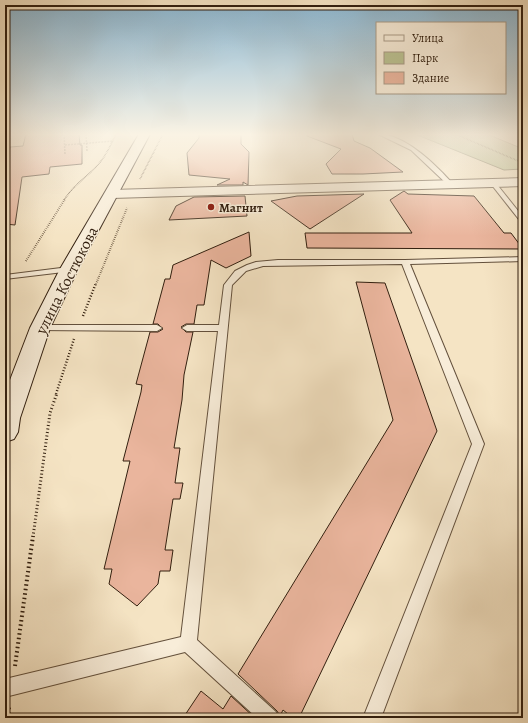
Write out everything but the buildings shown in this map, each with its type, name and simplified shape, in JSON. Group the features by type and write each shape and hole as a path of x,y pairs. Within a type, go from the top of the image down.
{"main road":[{"name":"улица Костюкова","path":"5,432 8,418 40,328 69,269 126,168"}],"street":[{"path":"112,194 523,182"}],"lane":[{"path":"433,168 450,184"},
{"path":"493,183 523,221"},
{"path":"188,643 228,284 234,275 245,268 260,263 278,262 405,262 523,259"},
{"path":"372,718 478,444 405,262"},
{"path":"9,277 69,269"},
{"path":"40,328 157,328"},
{"path":"187,328 224,328"},
{"path":"8,687 188,643"},
{"path":"188,643 270,718"}],"path":[{"path":"5,300 9,277 27,261 69,192 95,168"},
{"path":"8,718 8,687 50,413 66,360 78,328 133,193 146,168"}],"green space":[{"path":"498,168 523,168 523,169 504,170"}],"place":[{"name":"Магнит","path":"211,207"}]}
